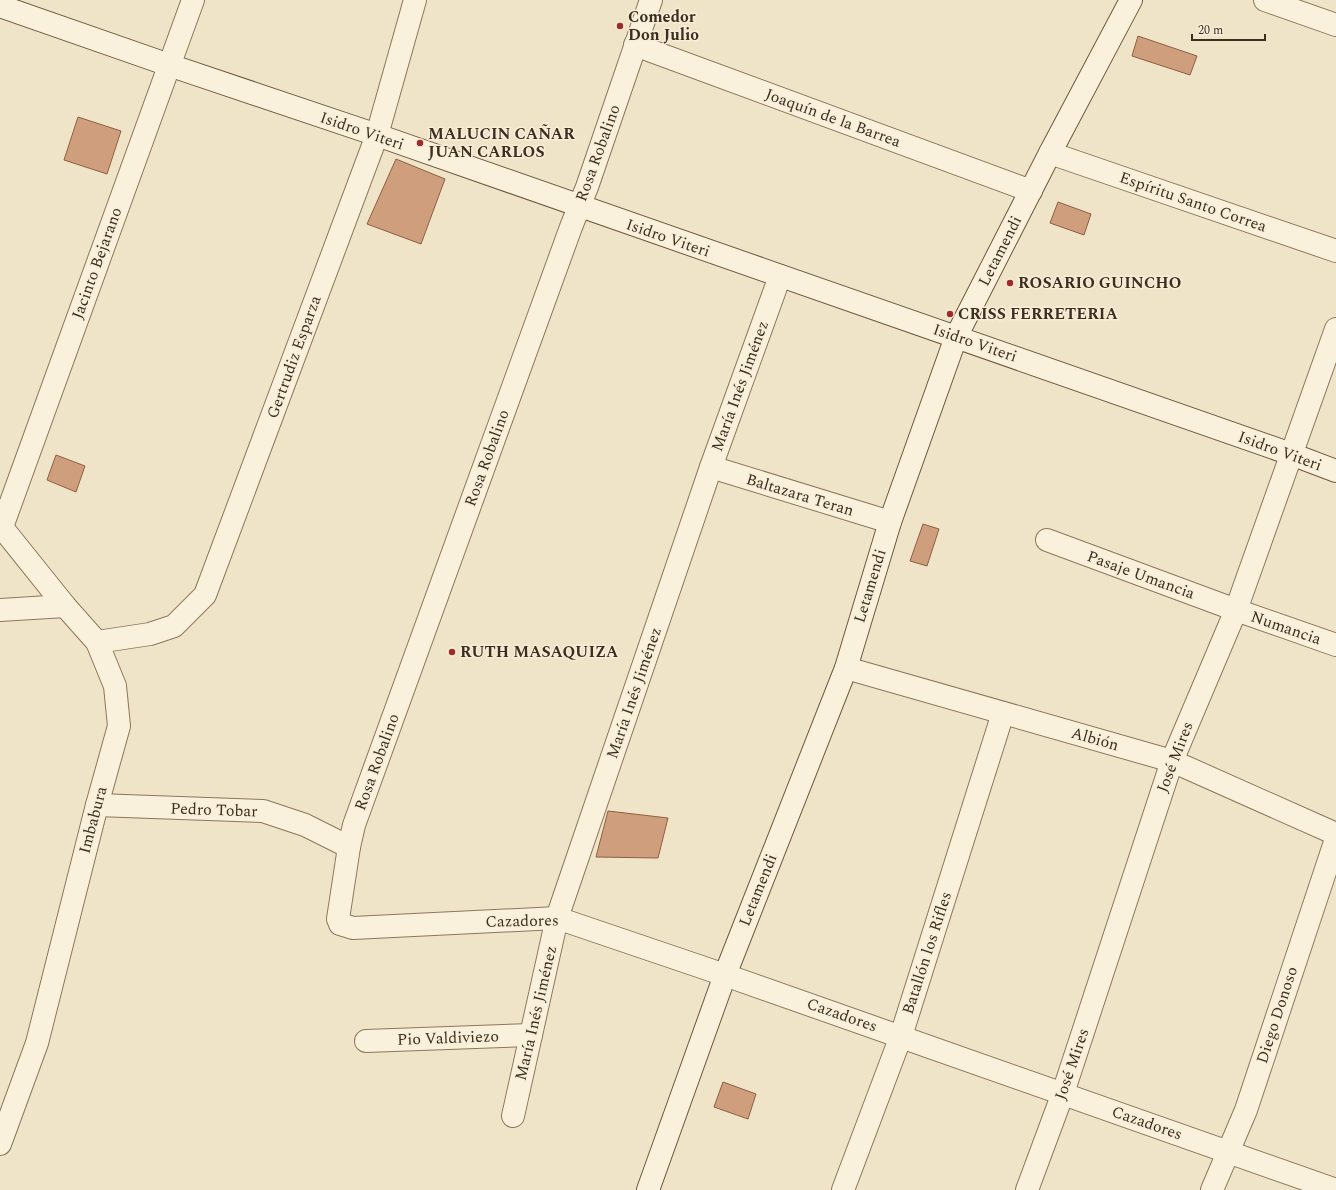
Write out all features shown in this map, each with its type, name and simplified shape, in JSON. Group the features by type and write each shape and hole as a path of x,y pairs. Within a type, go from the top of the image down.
{"street":[{"name":"Jacinto Bejarano","path":"1,526 193,0"},
{"name":"Gertrudiz Esparza","path":"97,642 150,634 174,626 205,595 377,135 416,0"},
{"name":"Rosa Robalino","path":"338,919 349,847 354,825 568,234 587,188 651,0"},
{"name":"Letamendi","path":"648,1190 725,975 846,668 890,522 956,337 1050,153 1131,0"},
{"path":"1265,0 1336,25"},
{"name":"Isidro Viteri","path":"0,6 377,135 1336,471"},
{"name":"Joaquín de la Barrea","path":"635,45 1031,191"},
{"name":"Espíritu Santo Correa","path":"1050,153 1336,251"},
{"name":"María Inés Jiménez","path":"513,1116 557,918 711,467 780,276"},
{"name":"José Mires","path":"1027,1190 1063,1093 1172,761 1236,610 1336,329"},
{"name":"Baltazara Teran","path":"711,467 890,522"},
{"name":"Imbabura","path":"0,1144 37,1043 97,805 119,726 115,686 97,642 65,606 1,526"},
{"name":"Pasaje Umancia","path":"1047,540 1236,610"},
{"path":"0,610 65,606"},
{"name":"Numancia","path":"1236,610 1336,645"},
{"name":"Albión","path":"846,668 1172,761 1336,834"},
{"name":"Batallón los Rifles","path":"843,1190 901,1036 1003,713"},
{"name":"Pedro Tobar","path":"97,805 263,811 305,825 349,847"},
{"name":"Diego Donoso","path":"1212,1190 1246,1110 1336,839"},
{"name":"Cazadores","path":"338,919 340,924 352,928 557,918 901,1036 1336,1190"},
{"name":"Pio Valdiviezo","path":"366,1041 531,1035"}],"building":[{"path":"1138,36 1197,56 1190,75 1132,56"},
{"path":"78,117 121,131 107,174 64,160"},
{"path":"396,159 445,179 421,244 367,224"},
{"path":"1058,202 1091,214 1084,235 1050,223"},
{"path":"56,455 85,466 76,492 47,480"},
{"path":"923,524 939,529 927,566 910,561"},
{"path":"608,811 668,818 658,858 596,857"},
{"path":"723,1082 756,1094 748,1119 714,1107"}],"place":[{"name":"Comedor Don Julio","path":"620,26"},
{"name":"MALUCIN CAÑAR JUAN CARLOS","path":"420,143"},
{"name":"ROSARIO GUINCHO","path":"1010,283"},
{"name":"CRISS FERRETERIA","path":"950,314"},
{"name":"RUTH MASAQUIZA","path":"452,652"}]}
